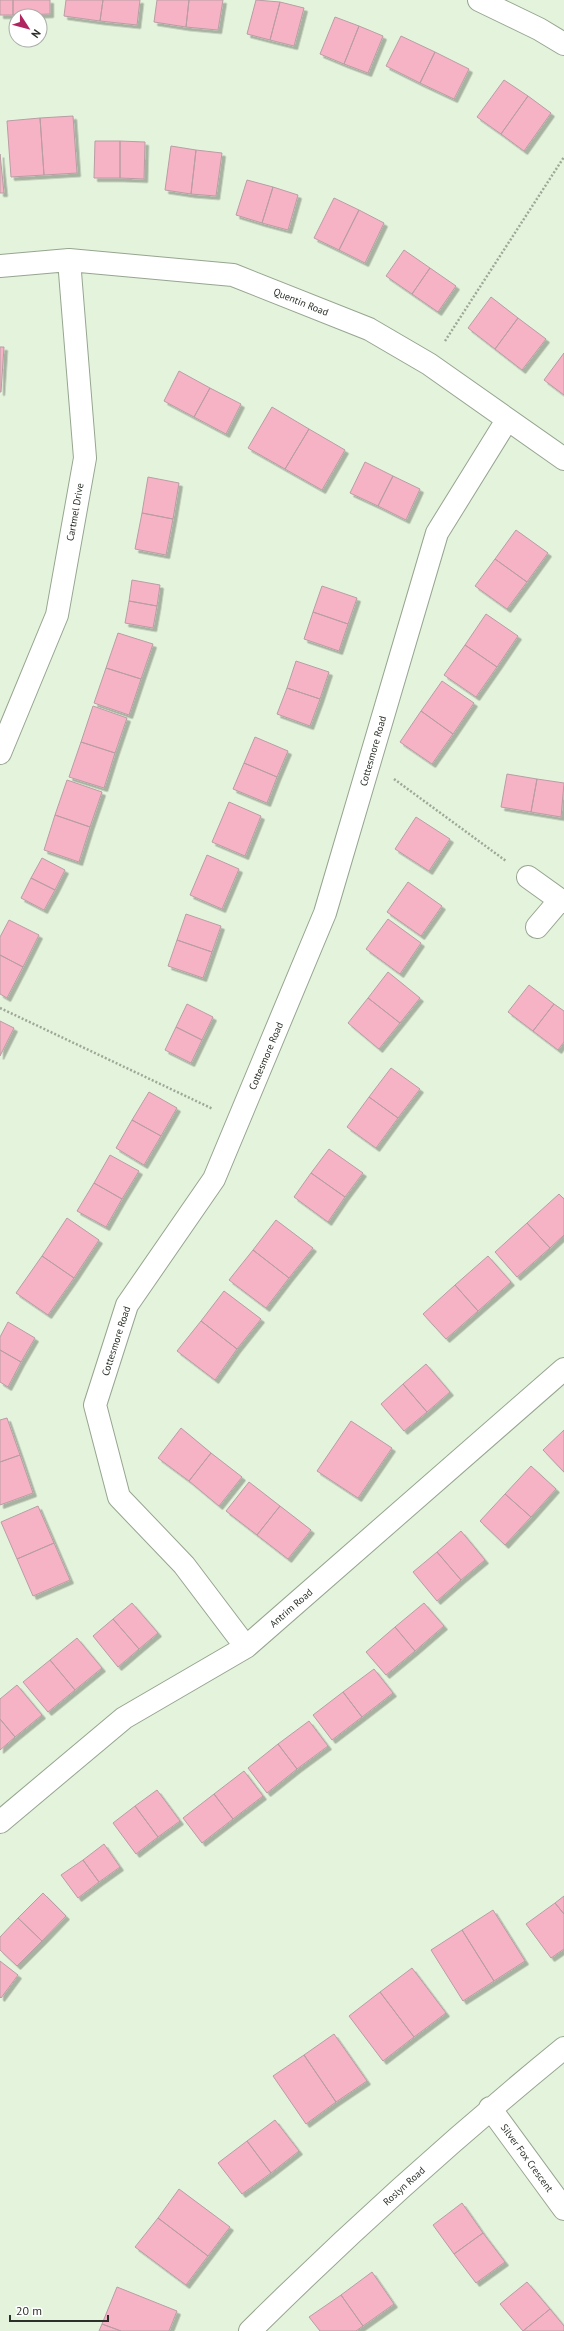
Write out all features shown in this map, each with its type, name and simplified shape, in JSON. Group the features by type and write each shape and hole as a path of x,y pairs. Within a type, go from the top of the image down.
{"street":[{"path":"479,0 539,29 564,44"},
{"name":"Quentin Road","path":"0,266 69,260 234,276 369,329 429,364 564,459"},
{"name":"Cartmel Drive","path":"0,753 57,615 84,458 69,260"},
{"name":"Cottesmore Road","path":"246,1647 184,1565 119,1497 95,1406 127,1305 214,1179 325,913 437,533 507,420"},
{"path":"528,877 562,901 537,927"},
{"name":"Antrim Road","path":"0,1822 124,1718 246,1647 564,1369"},
{"name":"Roslyn Road","path":"250,2331 336,2246 490,2108 564,2048"},
{"name":"Silver Fox Crescent","path":"490,2108 564,2209"}],"path":[{"path":"429,364 564,157"},
{"path":"370,762 528,877"},
{"path":"0,1008 238,1121"}],"building":[{"path":"0,0 13,0 13,8 8,8 8,15 0,15"},
{"path":"13,0 50,0 50,14 48,14 48,8 13,8"},
{"path":"66,0 103,0 100,21 64,16"},
{"path":"103,0 140,0 137,25 100,21"},
{"path":"157,0 189,0 186,27 154,22"},
{"path":"189,0 223,0 218,30 186,27"},
{"path":"256,0 280,2 270,40 247,34"},
{"path":"280,2 304,8 294,46 270,40"},
{"path":"335,17 359,26 344,64 320,54"},
{"path":"359,26 383,36 368,73 344,64"},
{"path":"401,36 435,52 420,83 386,66"},
{"path":"435,52 469,69 454,99 420,83"},
{"path":"504,80 528,96 501,134 477,117"},
{"path":"528,96 551,113 524,151 501,134"},
{"path":"73,116 77,173 44,175 40,118"},
{"path":"40,118 44,175 11,177 7,121"},
{"path":"95,141 120,141 120,178 94,178"},
{"path":"120,141 145,142 144,179 120,178"},
{"path":"171,146 196,150 191,194 165,190"},
{"path":"196,150 222,153 216,196 191,194"},
{"path":"0,154 4,193 0,193"},
{"path":"247,180 273,187 262,223 236,215"},
{"path":"273,187 298,195 288,230 262,223"},
{"path":"334,198 359,210 339,250 314,238"},
{"path":"359,210 384,223 365,263 339,250"},
{"path":"404,250 430,268 412,294 386,276"},
{"path":"430,268 456,286 438,312 412,294"},
{"path":"491,297 518,318 495,349 468,328"},
{"path":"518,318 546,339 522,370 495,349"},
{"path":"0,347 4,347 1,392 0,392"},
{"path":"564,353 564,395 544,380"},
{"path":"179,371 210,388 194,417 164,401"},
{"path":"210,388 241,404 226,434 194,417"},
{"path":"272,407 309,429 285,469 248,448"},
{"path":"309,429 345,450 322,490 285,469"},
{"path":"365,462 393,476 378,506 350,493"},
{"path":"393,476 420,489 406,520 378,506"},
{"path":"148,477 179,483 173,519 142,513"},
{"path":"142,513 173,519 166,555 135,549"},
{"path":"516,530 548,553 527,582 495,559"},
{"path":"495,559 527,582 507,609 475,586"},
{"path":"132,580 160,585 157,606 129,601"},
{"path":"322,586 357,598 348,624 313,612"},
{"path":"129,601 157,606 153,628 125,623"},
{"path":"313,612 348,624 339,651 304,639"},
{"path":"486,614 518,636 497,667 465,645"},
{"path":"118,633 153,644 141,679 106,668"},
{"path":"465,645 497,667 476,697 444,675"},
{"path":"296,661 329,672 320,699 287,688"},
{"path":"106,668 141,679 129,715 94,703"},
{"path":"442,681 474,703 453,734 421,711"},
{"path":"287,688 320,699 310,726 277,714"},
{"path":"93,706 127,718 115,753 81,742"},
{"path":"421,711 453,734 432,764 400,742"},
{"path":"255,737 288,751 277,777 244,763"},
{"path":"81,742 115,753 104,788 69,777"},
{"path":"244,763 277,777 267,803 233,789"},
{"path":"507,774 537,779 531,812 501,807"},
{"path":"537,779 564,783 561,817 531,812"},
{"path":"67,780 102,792 90,827 55,815"},
{"path":"229,802 261,816 245,856 212,842"},
{"path":"55,815 90,827 79,862 44,850"},
{"path":"416,817 450,839 429,871 395,849"},
{"path":"207,855 239,869 222,909 190,895"},
{"path":"42,858 65,870 55,890 31,878"},
{"path":"31,878 55,890 44,910 21,898"},
{"path":"408,882 442,906 421,936 387,912"},
{"path":"186,914 221,926 212,952 177,940"},
{"path":"388,919 421,943 400,974 366,949"},
{"path":"9,920 39,935 23,967 0,955 0,937"},
{"path":"177,940 212,952 203,978 168,966"},
{"path":"0,955 23,967 7,998 0,994"},
{"path":"388,972 420,998 400,1023 368,998"},
{"path":"529,985 554,1004 533,1031 508,1012"},
{"path":"368,998 400,1023 379,1049 348,1023"},
{"path":"187,1004 213,1017 202,1040 176,1027"},
{"path":"554,1004 564,1011 564,1042 558,1050 533,1031"},
{"path":"0,1021 14,1028 0,1056"},
{"path":"176,1027 202,1040 191,1063 165,1050"},
{"path":"391,1068 420,1089 398,1118 369,1097"},
{"path":"149,1092 177,1108 161,1136 132,1120"},
{"path":"369,1097 398,1118 376,1148 347,1127"},
{"path":"132,1120 161,1136 144,1165 116,1148"},
{"path":"329,1149 363,1173 345,1197 311,1173"},
{"path":"110,1155 139,1171 122,1199 94,1183"},
{"path":"311,1173 345,1197 328,1222 294,1197"},
{"path":"94,1183 122,1199 106,1227 77,1211"},
{"path":"559,1194 564,1199 564,1235 550,1248 527,1223"},
{"path":"67,1218 99,1240 74,1278 42,1256"},
{"path":"276,1220 313,1248 289,1278 253,1250"},
{"path":"527,1223 550,1248 517,1277 495,1252"},
{"path":"253,1250 289,1278 266,1308 229,1280"},
{"path":"42,1256 74,1278 48,1315 16,1293"},
{"path":"488,1256 511,1282 478,1311 455,1285"},
{"path":"455,1285 478,1311 446,1339 423,1314"},
{"path":"224,1291 261,1319 237,1349 201,1321"},
{"path":"201,1321 237,1349 215,1380 177,1351"},
{"path":"8,1322 35,1338 21,1362 0,1350 0,1337"},
{"path":"0,1350 21,1362 8,1387 0,1382"},
{"path":"426,1364 450,1392 427,1412 403,1384"},
{"path":"403,1384 427,1412 404,1431 381,1404"},
{"path":"7,1418 20,1455 0,1462 0,1420"},
{"path":"351,1421 392,1448 358,1498 317,1471"},
{"path":"181,1428 211,1453 189,1481 158,1458"},
{"path":"564,1430 564,1472 543,1450"},
{"path":"211,1453 242,1477 219,1506 189,1481"},
{"path":"20,1455 33,1493 0,1505 0,1462"},
{"path":"531,1466 556,1489 531,1517 505,1494"},
{"path":"249,1482 280,1506 257,1535 226,1511"},
{"path":"505,1494 531,1517 505,1545 480,1521"},
{"path":"38,1506 54,1543 17,1559 1,1522"},
{"path":"280,1506 311,1530 288,1559 257,1535"},
{"path":"461,1531 485,1560 461,1580 437,1552"},
{"path":"54,1543 70,1580 33,1596 17,1559"},
{"path":"437,1552 461,1580 437,1601 413,1572"},
{"path":"132,1603 158,1633 139,1649 113,1619"},
{"path":"424,1603 444,1626 415,1651 395,1627"},
{"path":"113,1619 139,1649 118,1667 93,1636"},
{"path":"395,1627 415,1651 386,1675 366,1652"},
{"path":"77,1638 102,1668 75,1690 50,1660"},
{"path":"50,1660 75,1690 48,1712 23,1682"},
{"path":"374,1669 393,1693 362,1717 343,1692"},
{"path":"17,1685 42,1715 15,1737 0,1719 0,1699"},
{"path":"343,1692 362,1717 332,1740 313,1715"},
{"path":"0,1719 15,1737 0,1750"},
{"path":"309,1721 328,1746 297,1769 278,1744"},
{"path":"278,1744 297,1769 267,1793 248,1768"},
{"path":"244,1771 263,1796 233,1819 214,1794"},
{"path":"157,1790 180,1821 158,1837 135,1806"},
{"path":"214,1794 233,1819 202,1843 183,1818"},
{"path":"135,1806 158,1837 136,1854 113,1823"},
{"path":"104,1844 120,1867 99,1882 83,1860"},
{"path":"83,1860 99,1882 78,1898 61,1875"},
{"path":"43,1893 66,1916 42,1941 18,1918"},
{"path":"564,1896 564,1914 555,1903"},
{"path":"555,1903 564,1914 564,1949 551,1958 526,1924"},
{"path":"493,1910 525,1961 494,1981 462,1930"},
{"path":"18,1918 42,1941 17,1966 0,1950 0,1937"},
{"path":"462,1930 494,1981 463,2001 431,1950"},
{"path":"0,1961 18,1975 1,1998 0,1997"},
{"path":"412,1968 446,2013 414,2037 380,1992"},
{"path":"380,1992 414,2037 383,2061 349,2016"},
{"path":"334,2034 367,2081 336,2102 304,2055"},
{"path":"304,2055 336,2102 306,2124 273,2076"},
{"path":"275,2120 299,2151 271,2173 247,2141"},
{"path":"247,2141 271,2173 242,2194 218,2163"},
{"path":"179,2189 230,2227 208,2256 158,2218"},
{"path":"462,2203 483,2233 454,2254 433,2225"},
{"path":"158,2218 208,2256 186,2285 135,2247"},
{"path":"483,2233 505,2262 476,2283 454,2254"},
{"path":"372,2272 394,2304 363,2326 341,2295"},
{"path":"527,2282 550,2309 523,2331 500,2304"},
{"path":"117,2287 177,2311 169,2331 121,2331 102,2324"},
{"path":"341,2295 363,2326 356,2331 320,2331 309,2317"},
{"path":"550,2309 564,2326 564,2331 523,2331"},
{"path":"102,2324 121,2331 99,2331"}]}
